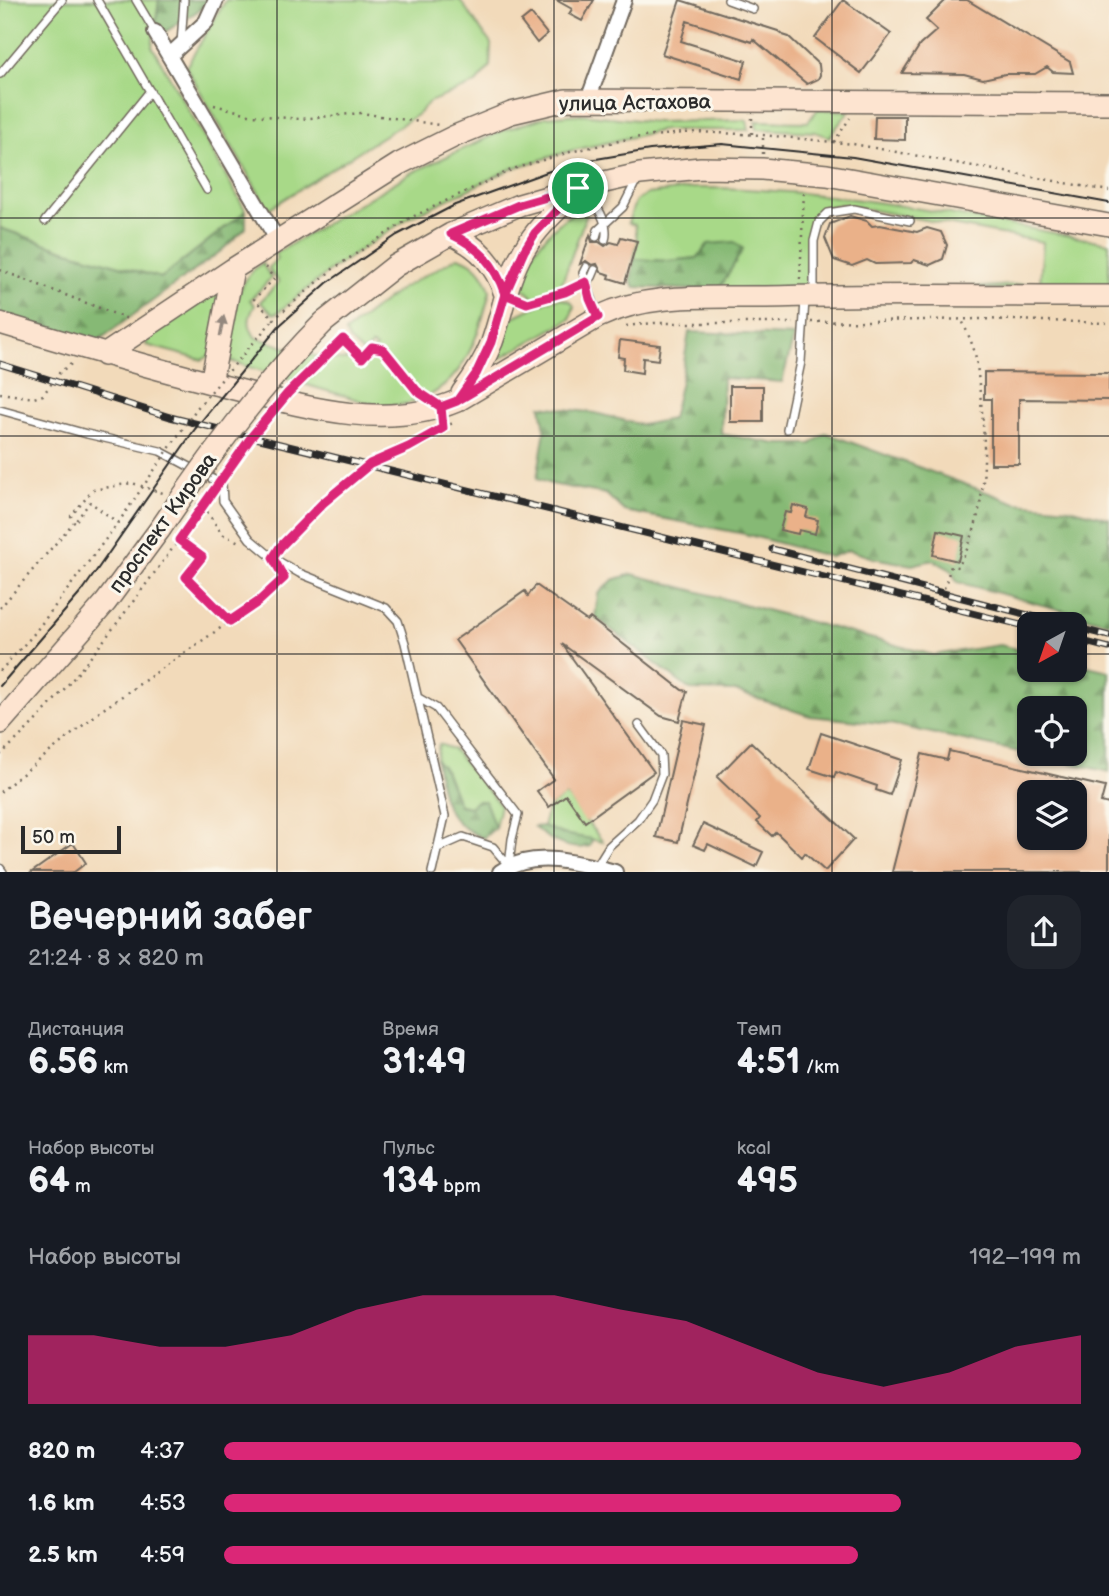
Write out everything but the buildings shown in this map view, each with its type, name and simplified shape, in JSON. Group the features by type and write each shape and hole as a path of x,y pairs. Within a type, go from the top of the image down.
{"main road":[{"name":"улица Астахова","path":"97,353 144,327 399,164 455,136 511,114 566,100 1104,106"},
{"path":"451,234 519,205 578,188 640,174 701,168 762,169 827,175 1109,225"},
{"path":"451,413 476,374 491,342 505,294 524,251 535,233 578,188"},
{"path":"451,234 469,242 484,256 498,274 505,294"},
{"name":"проспект Кирова","path":"0,723 106,602 207,460 295,351 324,322 395,266 451,234"},
{"path":"211,383 233,269"},
{"path":"0,323 97,353 297,404 367,415 407,415 451,413 598,317 621,306 656,299 1109,296"}],"street":[{"path":"169,56 206,22 216,0"},
{"path":"588,100 624,0"},
{"path":"155,32 198,106 269,246"},
{"path":"505,869 540,858 615,872"}],"lane":[{"path":"0,74 62,0"},
{"path":"97,0 207,190"},
{"path":"136,0 155,32"},
{"path":"181,45 184,0"},
{"path":"728,0 753,9"},
{"path":"45,221 149,91"},
{"path":"596,237 598,230 623,207 640,174"},
{"path":"578,188 592,200 604,224 607,234 605,240"},
{"path":"787,429 801,362 803,322 810,296 814,241 819,222 828,213 854,209 910,221"},
{"path":"586,267 583,273 598,317"},
{"path":"505,294 527,303 565,292 586,282 595,270"},
{"path":"0,410 87,435 160,451 222,484 223,501 250,539 273,558 299,573 386,608 398,621 402,632 445,816 432,872"},
{"path":"417,697 436,708 518,815 505,869"},
{"path":"596,867 609,846 638,820 652,800 662,774 661,755 639,726"},
{"path":"438,848 463,838 493,847 505,869"}],"path":[{"path":"198,106 216,105 253,115 300,119 361,113 446,127 435,133"},
{"path":"752,109 752,134"},
{"path":"763,135 763,154"},
{"path":"0,671 33,635 118,523 197,408 274,318 254,299 274,279 268,272 269,246"},
{"path":"0,270 144,327"},
{"path":"942,595 951,566 958,567 969,548 978,520 984,475 983,420 978,376 974,352 962,320"},
{"path":"622,326 654,323 962,320 1109,323"},
{"path":"0,755 68,684 179,540 252,436 288,393 343,339 362,358 372,347 383,349 417,391 451,413 409,447 370,464 323,503 280,547 273,558 284,578 258,602 102,710 0,792"},
{"path":"0,393 34,398 43,395 60,372 97,353"},
{"path":"74,522 71,516 93,490"},
{"path":"0,608 90,502 118,523"},
{"path":"179,540 202,557 186,577 230,621"}],"green space":[{"path":"0,0 159,0 152,46 246,211 161,278 0,228"},
{"path":"159,0 207,0 204,7 162,34 156,26"},
{"path":"226,0 460,0 491,44 490,67 475,84 429,102 418,114 268,209 186,67"},
{"path":"818,109 849,111 829,137 815,132 757,129 756,121 808,122"},
{"path":"581,114 656,122 747,120 749,130 663,130 570,151 513,168 410,217 332,269 277,313 273,314 260,302 279,282 269,267 277,259 275,254 411,173 502,131 545,117"},
{"path":"695,188 747,189 851,199 1109,243 1109,289 955,289 1040,283 1043,242 840,204 818,217 813,226 809,237 807,286 718,291 743,249 734,242 697,258 668,261 634,259 637,241 635,225 628,223 635,202 647,194"},
{"path":"585,207 588,210 562,283 552,294 533,298 521,286 519,270 556,226"},
{"path":"246,211 246,228 221,251 88,348 0,318 0,228 161,278"},
{"path":"734,242 743,249 718,291 635,287 631,280 634,259 668,261 697,258 708,244"},
{"path":"458,257 479,270 490,291 469,353 445,385 428,396 408,403 379,406 230,361 233,321 239,294 244,282 262,263 271,278 250,300 255,305 249,321 255,337 335,360 356,357 362,363 376,348 372,345 363,353 349,340 345,332 399,290"},
{"path":"218,290 222,292 211,355 202,360 146,345 148,337"},
{"path":"560,298 570,301 574,306 570,319 495,361 511,318 547,301"},
{"path":"689,332 794,336 782,382 723,378 721,434 777,444 811,444 826,433 1016,503 1068,508 1109,518 1109,623 1087,617 1087,612 1068,612 957,582 951,570 933,560 912,565 873,558 849,550 831,557 745,534 624,511 606,494 537,479 545,430 541,406 595,413 642,425 672,419"},
{"path":"632,574 933,655 1000,645 1017,649 1017,682 1087,682 1087,666 1109,671 1109,772 1083,766 1087,766 1087,696 1017,696 1017,751 890,724 810,716 735,691 690,690 595,617 598,594 613,580"},
{"path":"439,744 453,749 500,805 495,828 485,801 477,801 470,807 459,805 445,770 436,760"},
{"path":"436,760 445,770 459,805 470,807 477,801 485,801 495,828 483,838 452,816 443,797"},
{"path":"566,795 603,842 564,835 543,826 549,807"},
{"path":"543,826 562,834 592,839 590,846 560,844 534,827"}],"tram line":[{"path":"0,686 83,590 195,429 279,326 327,283 397,235 455,205 572,163 650,150 722,144 853,157 1109,203"}],"railway":[{"path":"0,364 170,417 1017,624"},
{"path":"772,549 1017,612"},
{"path":"1087,630 1109,636"},
{"path":"1087,642 1109,648"}],"route":[{"path":"578,188 519,205 451,234 469,242 484,256 498,274 505,294 527,303 565,292 586,282 598,317 457,401 441,407 417,391 383,349 372,347 362,358 343,339 288,393 252,436 179,540 202,557 186,577 230,621 258,602 284,578 273,558 280,547 323,503 370,464 443,428 441,407 457,401 476,374 491,342 505,294 513,272 524,251 535,233 578,188"}]}
